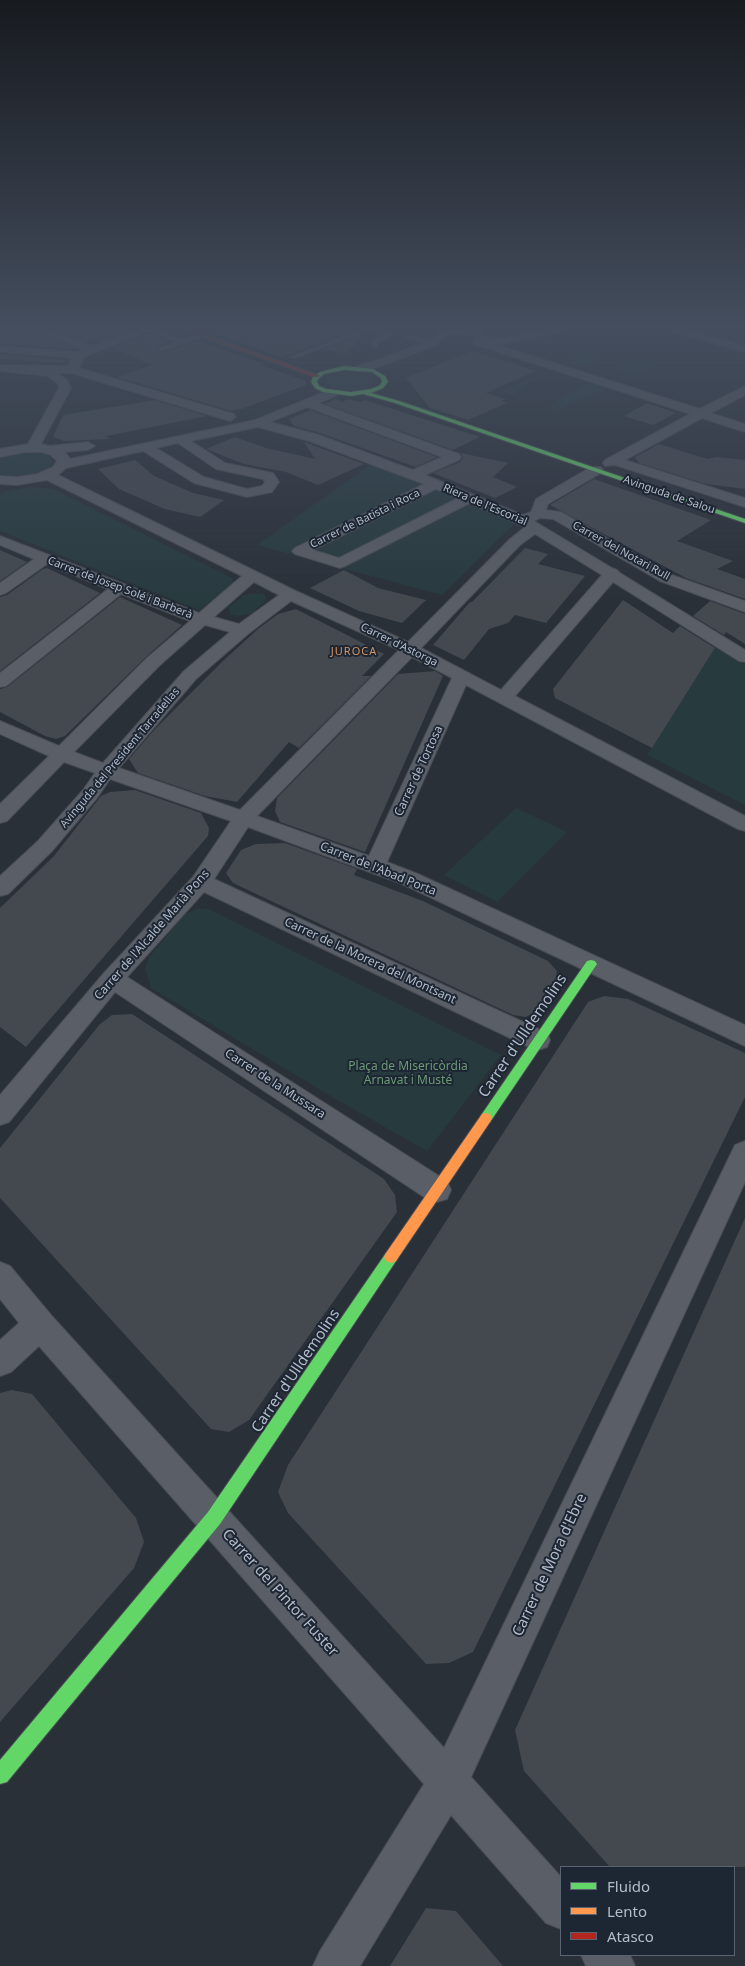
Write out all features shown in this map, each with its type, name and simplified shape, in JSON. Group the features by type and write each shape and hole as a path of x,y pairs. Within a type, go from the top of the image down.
{"main road":[{"name":"Avinguda de Salou","path":"454,422 745,521"},
{"path":"496,422 612,462"},
{"name":"Carrer d'Ulldemolins","path":"0,1775 214,1518 591,964"}],"street":[{"path":"33,447 47,422"},
{"path":"0,453 33,447 51,450 90,445 206,422"},
{"path":"3,482 25,481 48,475 63,465 261,422"},
{"path":"358,422 454,457 414,475"},
{"path":"612,462 687,422"},
{"path":"725,422 745,428"},
{"name":"Riera de l'Escorial","path":"258,423 314,438 414,475 469,498 532,520 553,538 745,657"},
{"path":"144,446 199,480 247,493 267,489 272,482 268,476 221,466 180,439"},
{"path":"51,450 62,456 63,465"},
{"name":"Avinguda de Salou","path":"612,462 743,502"},
{"name":"Carrer de l'Alcalde Marià Pons","path":"0,1114 112,979 201,882 243,819 516,542 532,520 541,502 596,470"},
{"name":"Carrer d'Astorga","path":"48,475 252,576 410,649 745,824"},
{"name":"Carrer de Batista i Roca","path":"436,484 300,551 340,563 469,498"},
{"name":"Carrer del Notari Rull","path":"532,520 556,515 666,578 745,607"},
{"path":"516,542 538,536 553,538"},
{"name":"Carrer de Josep Solé i Barberà","path":"0,540 186,615 242,630"},
{"path":"0,590 45,559"},
{"path":"503,699 612,573"},
{"path":"0,816 146,669 252,576"},
{"path":"0,682 118,588"},
{"path":"670,609 703,593"},
{"name":"Avinguda del President Tarradellas","path":"0,889 46,846 90,794 106,770 190,675 242,630 290,594"},
{"name":"Carrer de Tortosa","path":"375,866 461,676"},
{"name":"Carrer de l'Abad Porta","path":"0,727 62,754 410,879 745,1036"},
{"name":"Carrer de la Morera del Montsant","path":"201,882 538,1040"},
{"name":"Carrer de la Mussara","path":"112,979 437,1190"},
{"name":"Carrer de Mora d'Ebre","path":"335,1966 448,1782 745,1153"},
{"name":"Carrer del Pintor Fuster","path":"0,1276 40,1325 560,1907"},
{"path":"0,1361 40,1325"},
{"path":"604,1956 613,1966"}],"green space":[{"path":"24,452 47,455 52,460 52,465 41,472 30,475 8,476 0,474 0,458"},
{"path":"373,463 513,520 514,524 442,595 257,545"},
{"path":"30,487 53,489 232,578 234,584 199,610 0,531 0,495 7,491"},
{"path":"252,593 264,594 266,597 265,601 251,614 237,616 230,614 229,607 244,595"},
{"path":"716,647 745,665 745,805 647,755"},
{"path":"516,808 567,832 497,902 444,875"},
{"name":"Plaça de Misericòrdia Arnavat i Musté","path":"196,909 209,909 501,1055 427,1151 341,1102 151,988 145,968 150,956 184,915"}],"building":[{"path":"60,422 178,422 106,436 110,439 64,441 53,437"},
{"path":"291,422 342,422 437,457 416,467 320,433 294,426"},
{"path":"374,422 433,422 480,437 453,450"},
{"path":"643,422 659,422 653,425"},
{"path":"235,437 266,448 315,459 304,442 364,464 318,485 286,472 244,464 206,449"},
{"path":"659,444 707,459 716,457 745,460 745,489 706,484 639,463 635,457"},
{"path":"461,453 508,463 493,477 517,487 495,498 433,473 460,462 463,458"},
{"path":"135,460 154,476 193,493 224,500 200,517 165,509 119,489 98,469"},
{"path":"594,479 711,520 677,541 733,561 717,569 745,579 745,599 686,578 550,505"},
{"path":"525,548 548,554 538,564 585,576 546,623 515,615 508,623 489,629 464,660 433,645 470,602"},
{"path":"0,550 27,562 0,581"},
{"path":"47,568 100,593 0,671 0,597 7,595"},
{"path":"344,570 378,588 426,600 402,623 359,611 310,588"},
{"path":"120,597 182,625 146,657 65,736 56,739 45,736 0,712 0,689 7,687"},
{"path":"623,600 673,633 680,626 715,648 652,748 555,698 553,689"},
{"path":"710,601 745,614 745,644 726,632 724,635 693,616"},
{"path":"296,609 384,654 362,676 371,676 299,748 289,742 237,802 205,796 138,773 129,759 156,728 258,629 278,614"},
{"path":"435,671 443,676 365,852 280,822 275,811 277,798 398,674"},
{"path":"135,790 201,813 209,828 208,836 26,1047 0,1027 0,908 54,856 101,796 110,792"},
{"path":"285,843 357,869 354,875 423,901 548,961 557,971 555,982 537,1011 526,1017 513,1015 233,883 226,873 241,850 256,844"},
{"path":"604,996 628,999 745,1053 745,1097 473,1652 449,1663 426,1664 288,1513 278,1492 288,1465 588,1002"},
{"path":"132,1014 384,1179 395,1195 397,1212 249,1420 229,1432 211,1429 0,1198 0,1148 100,1024 112,1015"},
{"path":"745,1218 745,1867 609,1866 524,1771 515,1730"},
{"path":"12,1390 32,1394 136,1518 144,1542 134,1568 0,1722 0,1393"},
{"path":"426,1908 456,1911 503,1966 390,1966"}],"traffic: fast":[{"path":"455,422 745,521"},
{"path":"486,1118 591,964"},
{"path":"0,1775 214,1518 391,1257"}],"traffic: slow":[{"path":"391,1257 486,1118"}],"district":[{"name":"JUROCA","path":"354,652"}]}
